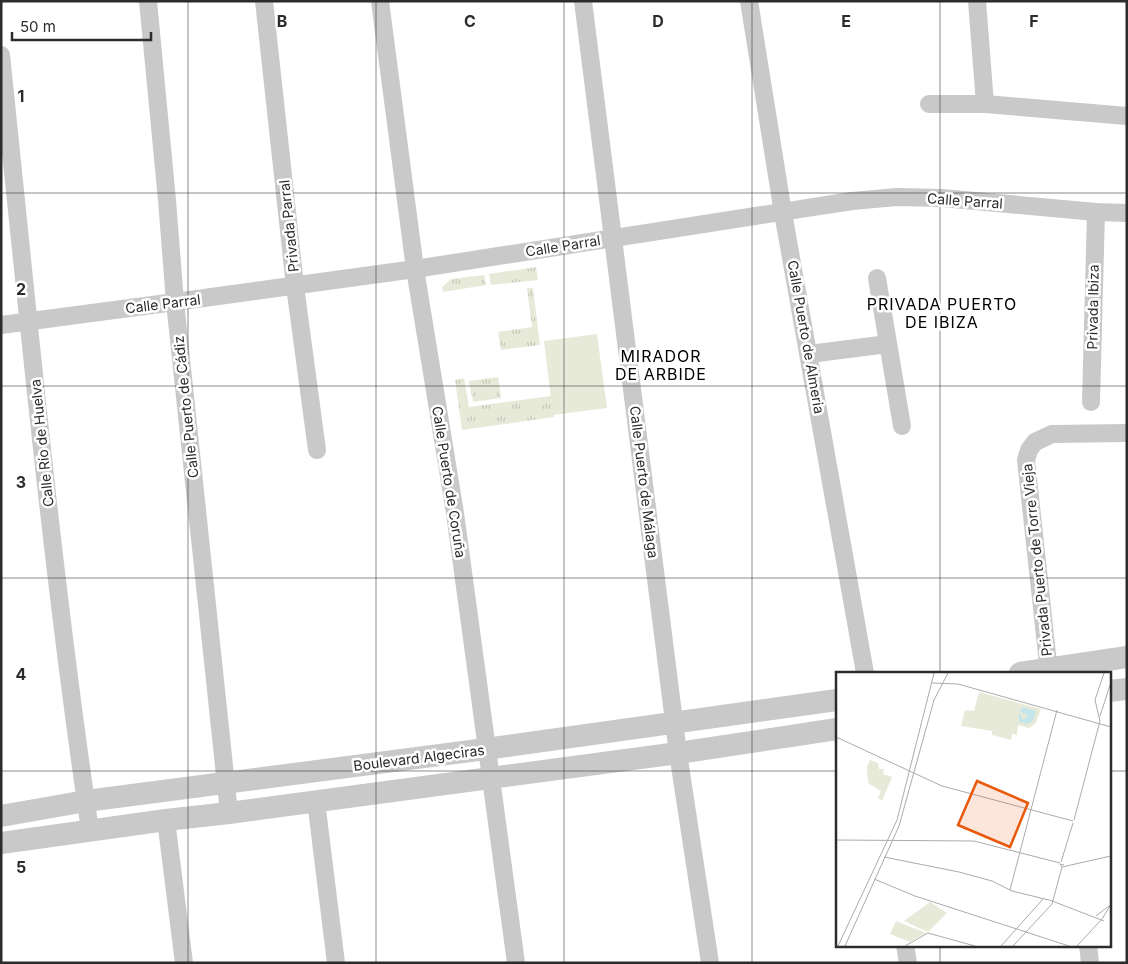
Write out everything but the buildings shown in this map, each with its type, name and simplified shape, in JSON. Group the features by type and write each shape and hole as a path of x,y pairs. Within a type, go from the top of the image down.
{"street":[{"name":"Calle Puerto de Cádiz","path":"148,1 175,302 229,813"},
{"name":"Privada Parral","path":"264,1 295,286 316,450"},
{"name":"Calle Puerto de Coruña","path":"380,1 415,268 455,513 516,963"},
{"name":"Calle Puerto de Málaga","path":"583,1 678,753 710,963"},
{"name":"Calle Puerto de Almeria","path":"749,1 783,213 865,672"},
{"path":"977,1 985,104"},
{"name":"Calle Río de Huelva","path":"1,55 28,320 66,652 90,830"},
{"path":"929,104 985,104 1127,116"},
{"name":"Calle Parral","path":"1,325 295,286 852,201 897,197 942,198 1096,212 1127,213"},
{"name":"Privada Ibiza","path":"1091,402 1096,212"},
{"path":"877,278 902,426"},
{"path":"809,354 888,344"},
{"name":"Privada Puerto de Torre Vieja","path":"1049,671 1026,460 1029,450 1035,442 1052,434 1127,433"},
{"path":"1034,672 1127,657"},
{"path":"1110,691 1127,689"},
{"name":"Boulevard Algeciras","path":"1,816 86,801 486,749 836,700"},
{"name":"Boulevard Algeciras","path":"1,843 678,753 836,729"},
{"path":"316,801 336,963"},
{"path":"166,820 184,963"},
{"path":"905,946 908,963"},
{"path":"1088,946 1090,963"}],"green space":[{"path":"536,267 538,280 491,285 489,274"},
{"path":"484,275 486,285 443,292 442,287 451,279"},
{"path":"527,288 533,288 540,345 501,350 498,332 532,327"},
{"path":"597,334 607,408 553,415 544,341"},
{"path":"498,377 501,398 473,402 469,381"},
{"path":"464,378 469,407 551,396 554,417 462,430 455,380"}],"district":[{"name":"PRIVADA PUERTO DE IBIZA","path":"942,313"},
{"name":"MIRADOR DE ARBIDE","path":"661,365"}]}
